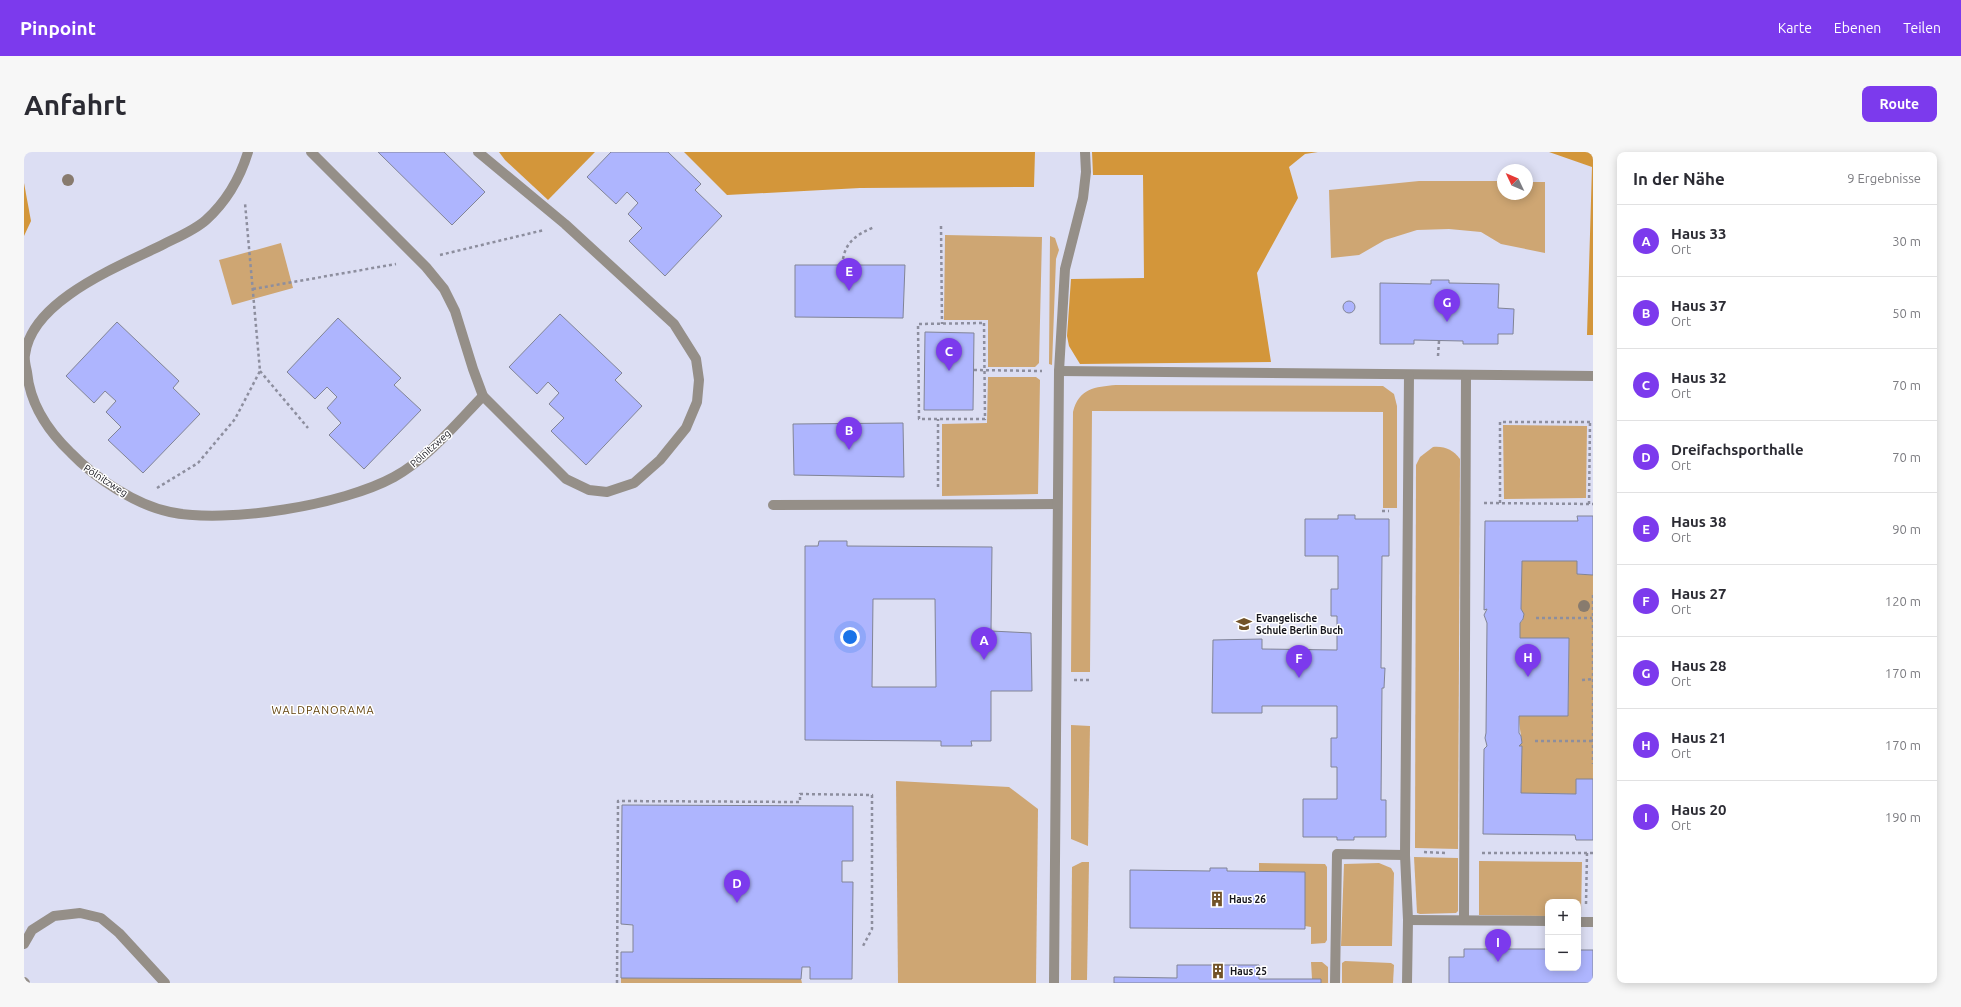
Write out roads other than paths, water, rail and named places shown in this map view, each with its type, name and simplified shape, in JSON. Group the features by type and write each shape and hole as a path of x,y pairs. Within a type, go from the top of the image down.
{"lane":[{"name":"Pölnitzweg","path":"248,152 242,172 227,198 205,221 179,237 116,268 63,298 43,315 31,335 25,355 29,390 38,410 57,440 83,466 116,488 138,500 169,512 193,515 241,516 310,504 345,496 394,477 416,462 483,396"},
{"path":"311,152 426,267 444,289 456,311 472,369 483,396 566,478 589,490 607,492 634,483 660,460 686,428 697,402 699,380 696,359 674,324 565,224 478,152"},
{"path":"1054,983 1059,371 1064,269 1083,198 1086,172 1085,152"},
{"path":"1059,371 1593,376"},
{"path":"1407,983 1408,920 1405,854 1409,375"},
{"path":"1464,920 1466,375"},
{"path":"773,505 1057,504"},
{"path":"1335,983 1337,854 1405,854"},
{"path":"24,944 32,930 54,916 80,913 101,918 119,933 165,983"},
{"path":"1408,920 1545,921"}],"place":[{"name":"Haus 38","path":"849,291"},
{"name":"Haus 28","path":"1447,322"},
{"name":"Haus 32","path":"949,371"},
{"name":"Haus 37","path":"849,450"},
{"name":"Evangelische Schule Berlin Buch","path":"1244,624"},
{"name":"Haus 33","path":"984,660"},
{"name":"Haus 21","path":"1528,677"},
{"name":"Haus 27","path":"1299,678"},
{"name":"Haus 26","path":"1217,899"},
{"name":"Dreifachsporthalle","path":"737,903"},
{"name":"Haus 20","path":"1498,962"},
{"name":"Haus 25","path":"1218,971"}],"district":[{"name":"WALDPANORAMA","path":"323,710"}]}
